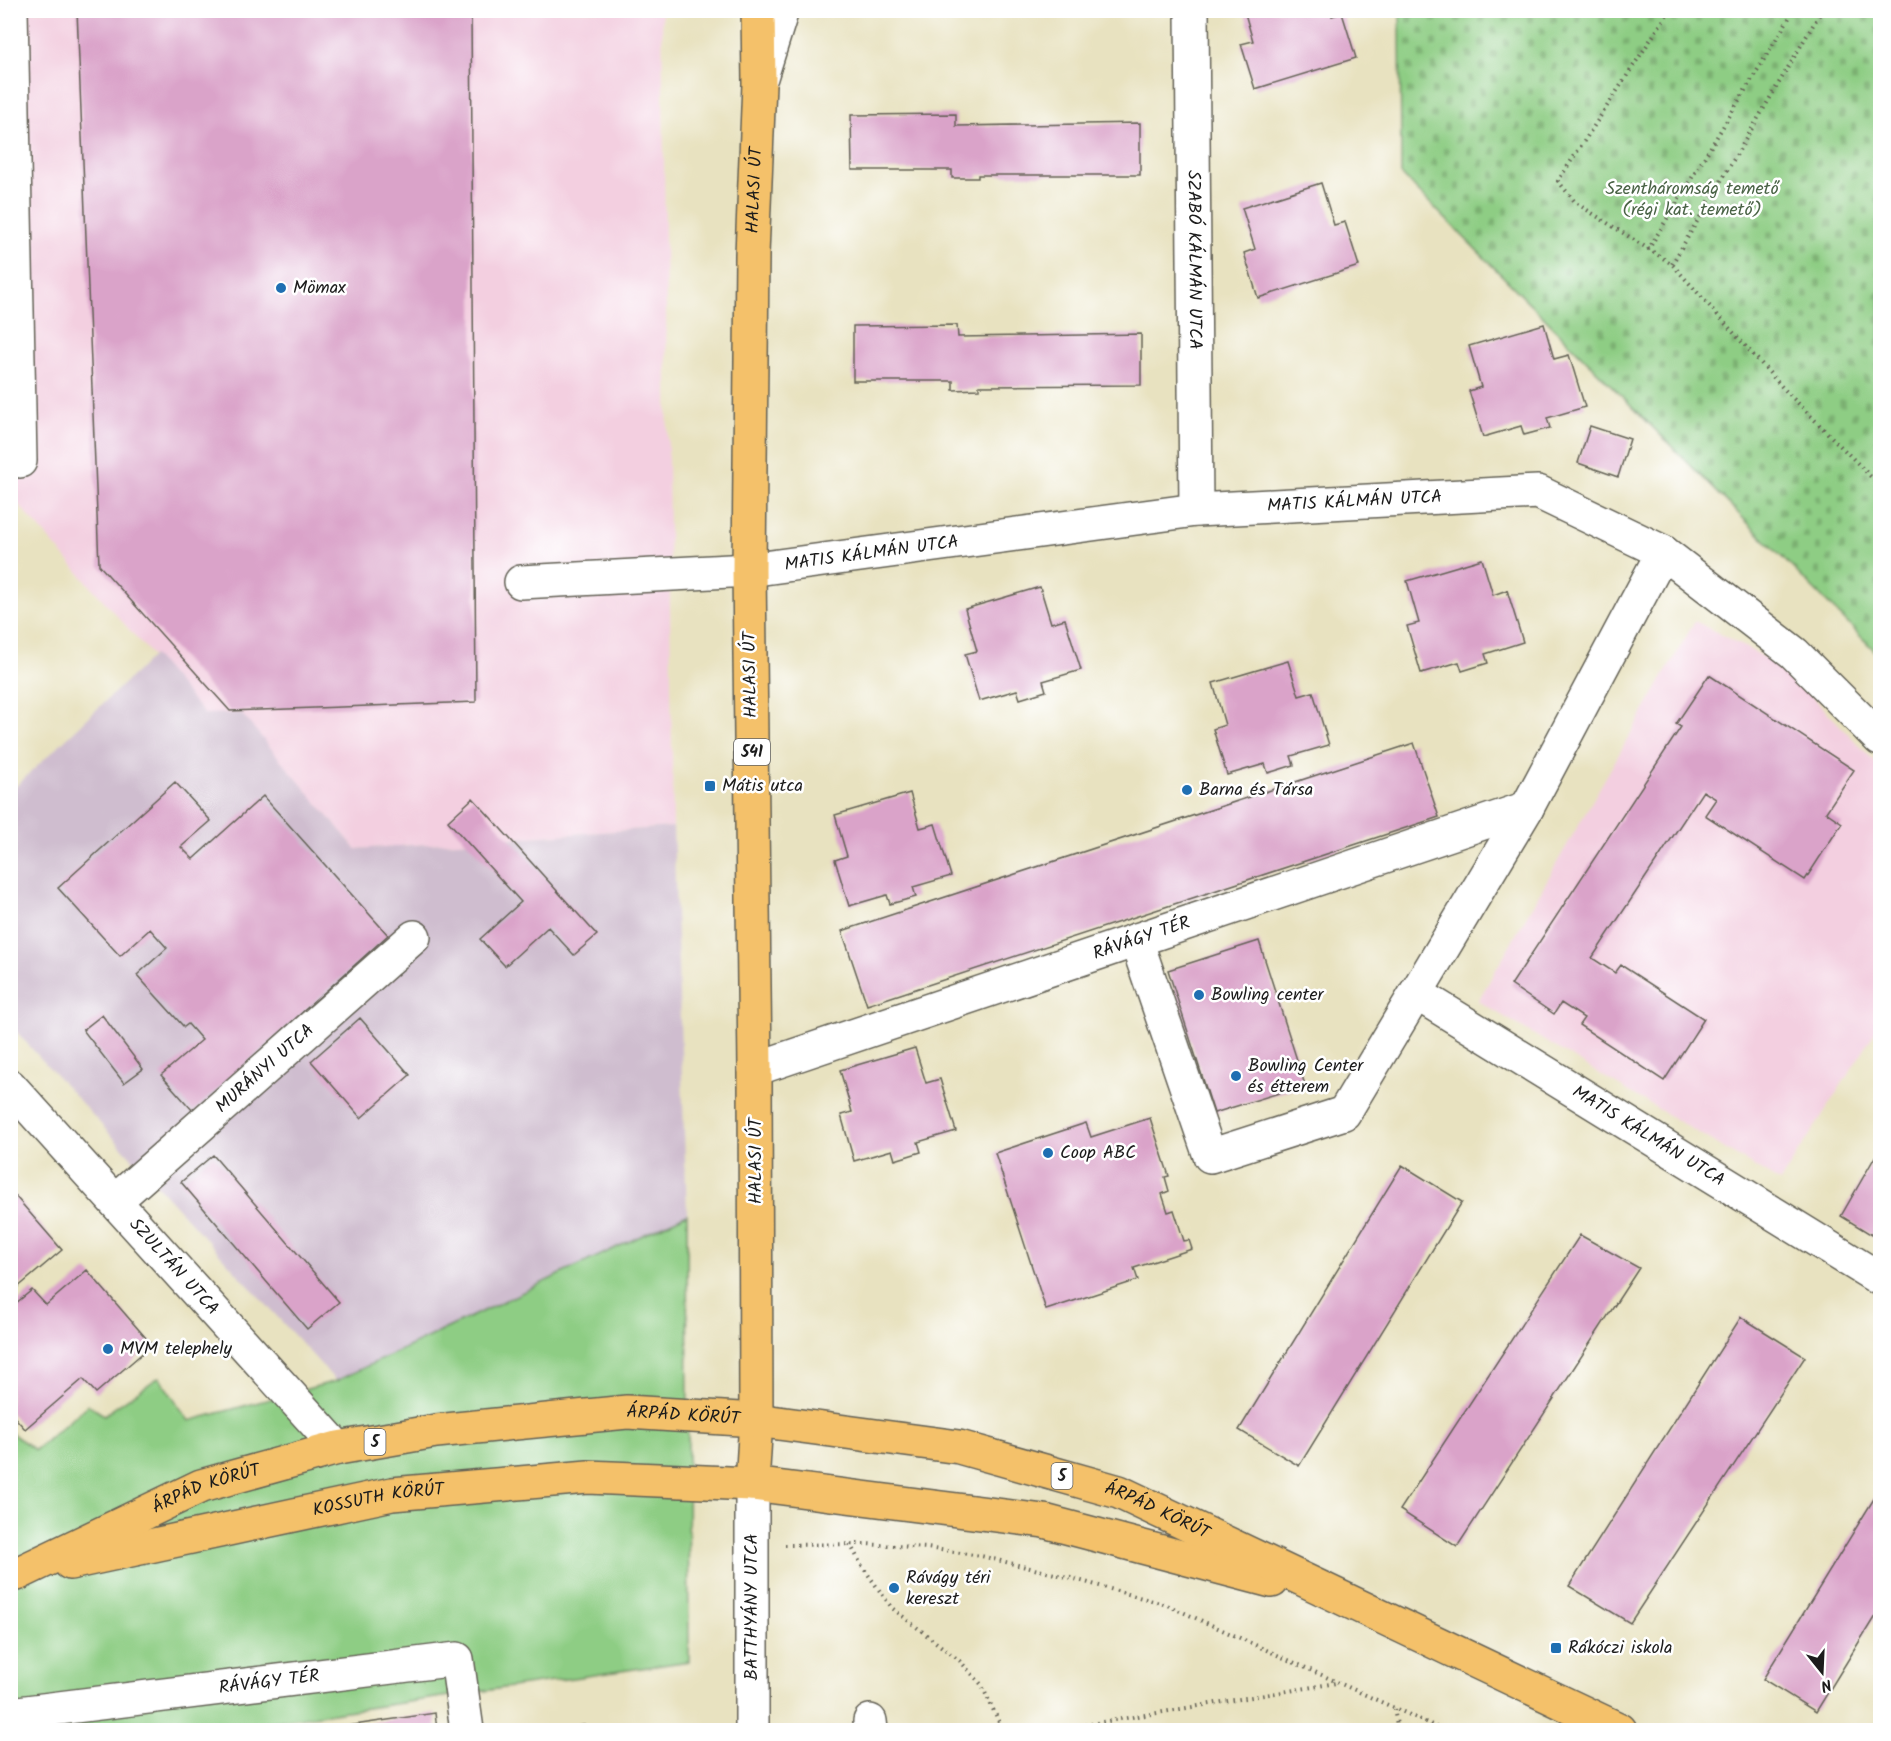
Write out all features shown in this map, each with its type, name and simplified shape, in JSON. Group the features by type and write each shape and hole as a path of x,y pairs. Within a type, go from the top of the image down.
{"main road":[{"name":"HALASI ÚT","path":"752,1484 756,1420 756,1069 749,570 752,254 759,84 758,10"},
{"name":"ÁRPÁD KÖRÚT","path":"14,1576 201,1486 338,1448 436,1431 627,1413 756,1420 959,1447 1119,1492 1620,1731"},
{"name":"KOSSUTH KÖRÚT","path":"14,1576 392,1494 588,1477 752,1484"},
{"name":"ÁRPÁD KÖRÚT","path":"752,1484 1044,1521 1346,1600"}],"street":[{"path":"11,10 20,461"},
{"path":"741,10 759,84"},
{"path":"759,84 782,10"},
{"name":"SZABÓ KÁLMÁN UTCA","path":"1192,10 1196,510"},
{"name":"MATIS KÁLMÁN UTCA","path":"521,582 749,570 1196,510 1538,492 1664,552 1794,653 1881,739"},
{"path":"1136,940 1210,1156 1344,1113 1527,808 1664,552"},
{"name":"RÁVÁGY TÉR","path":"756,1069 1527,808"},
{"name":"MURÁNYI UTCA","path":"115,1201 414,937"},
{"name":"MATIS KÁLMÁN UTCA","path":"1416,993 1881,1279"},
{"name":"SZULTÁN UTCA","path":"10,1086 338,1448"},
{"name":"BATTHYÁNY UTCA","path":"752,1484 752,1731"},
{"name":"RÁVÁGY TÉR","path":"10,1714 457,1659 466,1731"}],"path":[{"path":"1670,10 1557,181 1576,203 1672,264 1783,388 1881,486"},
{"path":"1648,250 1794,10"},
{"path":"1672,264 1822,10"},
{"path":"850,1544 862,1566 892,1608 960,1661 981,1684 1003,1731"},
{"path":"753,1545 850,1544 927,1548 1071,1578 1167,1605 1443,1731"},
{"path":"1055,1731 1337,1683"},
{"path":"1394,1708 1398,1731"}],"shaded area":[{"path":"18,11 662,11 673,827 356,849 241,714 204,714 11,496 10,308"},
{"path":"1695,621 1785,668 1880,767 1880,1024 1780,1182 1478,1001"},
{"path":"154,655 204,714 241,713 356,849 673,827 687,1214 336,1381 11,1026 11,791"}],"green space":[{"name":"Szentháromság temető (régi kat. temető)","path":"1400,11 1880,11 1880,656 1401,174"},
{"path":"687,1214 689,1661 216,1730 11,1730 10,1432 35,1450 88,1405 104,1415 159,1377 189,1421 336,1381"}],"building":[{"name":"Mömax","path":"77,10 471,10 476,702 230,711 99,565"},
{"path":"1244,10 1330,10 1332,16 1342,13 1356,58 1255,89 1241,44 1253,41"},
{"path":"956,114 956,126 1140,123 1140,175 978,175 978,178 952,178 952,170 852,170 851,115"},
{"path":"1321,183 1334,225 1345,222 1359,266 1258,298 1244,253 1255,249 1242,208"},
{"path":"1544,324 1554,359 1569,355 1585,407 1547,418 1550,428 1524,435 1521,426 1483,437 1469,391 1481,387 1469,346"},
{"path":"957,325 958,337 1141,334 1141,385 979,386 979,389 953,390 953,381 853,381 853,326"},
{"path":"1590,426 1630,439 1618,477 1578,463"},
{"path":"1482,559 1493,595 1507,590 1523,642 1485,654 1488,663 1462,671 1459,662 1421,673 1407,626 1419,623 1407,581"},
{"path":"1040,587 1051,623 1065,619 1081,670 1043,681 1046,691 1020,699 1017,690 979,701 965,654 977,651 965,609"},
{"path":"1288,661 1299,696 1313,692 1329,745 1291,756 1294,765 1268,773 1265,764 1227,775 1213,729 1225,725 1213,683"},
{"path":"1709,675 1854,770 1826,812 1842,823 1805,880 1705,815 1716,799 1703,791 1592,958 1615,973 1621,965 1704,1019 1664,1081 1579,1025 1584,1018 1561,1003 1554,1014 1511,985 1681,727 1676,724"},
{"path":"1414,743 1439,817 867,1005 842,931"},
{"path":"175,782 211,821 181,847 193,859 263,796 388,935 193,1111 161,1075 202,1040 188,1024 184,1027 137,975 167,948 150,929 120,956 58,888"},
{"path":"910,793 920,828 935,824 951,876 913,887 916,897 890,904 887,895 849,906 835,860 847,856 835,815"},
{"path":"473,798 597,935 574,955 548,927 505,966 480,939 521,902 448,821"},
{"path":"1259,941 1305,1085 1214,1113 1168,970"},
{"path":"102,1015 143,1069 124,1083 83,1030"},
{"path":"360,1018 410,1075 361,1118 311,1061"},
{"path":"915,1048 926,1083 940,1079 956,1131 918,1142 921,1152 895,1160 892,1150 854,1161 841,1115 852,1112 840,1070"},
{"path":"1150,1118 1169,1176 1165,1177 1169,1191 1162,1194 1168,1212 1174,1210 1184,1241 1189,1240 1192,1249 1134,1268 1138,1280 1046,1310 995,1153 1086,1123 1091,1137"},
{"path":"1880,1148 1880,1240 1841,1216"},
{"path":"213,1155 339,1302 307,1329 181,1182"},
{"path":"1402,1165 1462,1202 1299,1466 1239,1430"},
{"path":"10,1190 62,1250 10,1294"},
{"path":"1580,1235 1639,1268 1457,1547 1400,1510"},
{"path":"87,1270 152,1345 96,1393 83,1379 25,1429 10,1412 10,1308 32,1290 46,1305"},
{"path":"1741,1317 1805,1357 1630,1623 1569,1586"},
{"path":"1880,1489 1880,1608 1816,1712 1763,1679"},
{"path":"435,1713 437,1730 327,1730 327,1729"},
{"path":"584,1725 584,1730 548,1730 548,1729"}],"place":[{"name":"Mömax","path":"281,288"},
{"name":"Mátis utca","path":"710,786"},
{"name":"Barna és Társa","path":"1187,790"},
{"name":"Bowling center","path":"1199,995"},
{"name":"Bowling Center és étterem","path":"1236,1076"},
{"name":"Coop ABC","path":"1048,1153"},
{"name":"MVM telephely","path":"108,1349"},
{"name":"Rávágy téri kereszt","path":"894,1588"},
{"name":"Rákóczi iskola","path":"1556,1648"}]}
